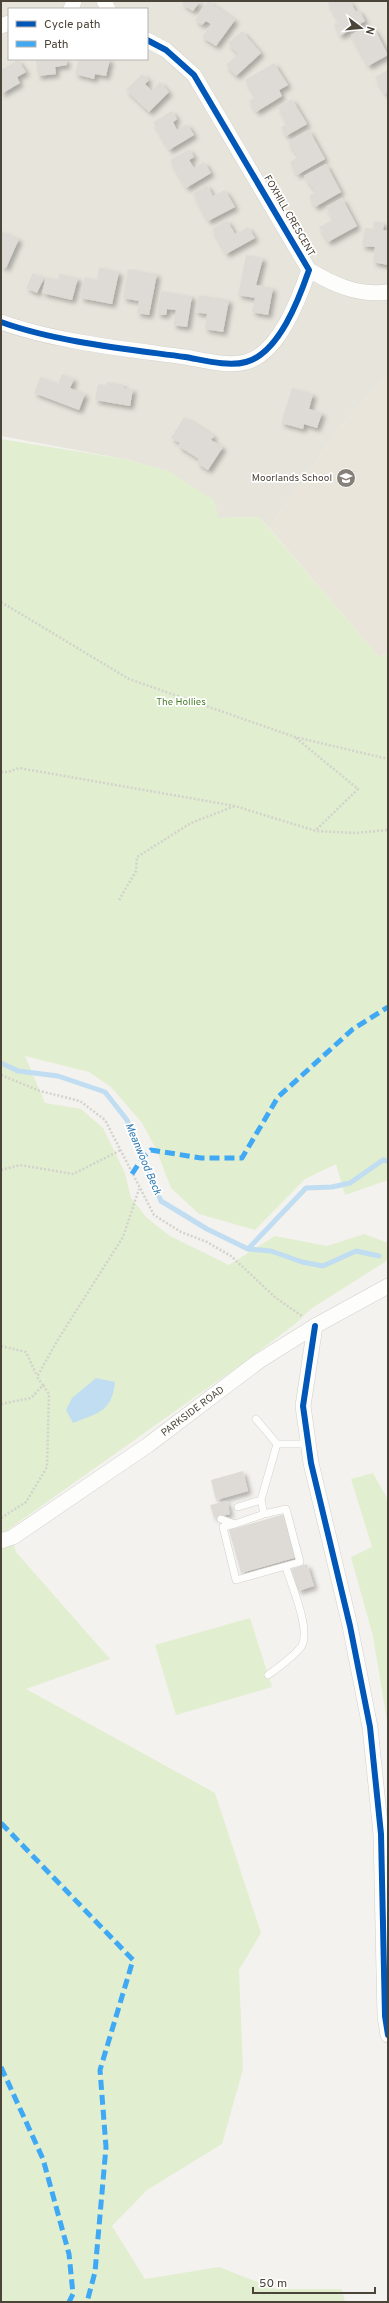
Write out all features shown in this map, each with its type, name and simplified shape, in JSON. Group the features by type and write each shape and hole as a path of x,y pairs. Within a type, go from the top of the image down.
{"street":[{"name":"FOXHILL CRESCENT","path":"1,322 20,329 118,347 225,363 246,362 265,351 279,335 299,299 309,270 194,75 166,50 148,41"},
{"path":"309,270 346,289 375,294 388,292"},
{"name":"PARKSIDE ROAD","path":"1,1541 13,1537 148,1445 259,1362 315,1326 388,1286"},
{"path":"315,1326 303,1406 308,1444 350,1626 370,1727 381,1834 385,2016 388,2035"}],"lane":[{"path":"256,1419 277,1444 308,1444"},
{"path":"264,1514 261,1500 277,1444"},
{"path":"238,1507 261,1500"},
{"path":"286,1509 300,1562 236,1580 223,1527 264,1514 286,1509"},
{"path":"221,1519 235,1524"},
{"path":"268,1675 301,1647 305,1638 304,1625 286,1567"}],"path":[{"path":"1,602 129,679 294,737 388,759"},
{"path":"294,737 358,789 316,831"},
{"path":"1,772 8,772 19,768 235,806 316,831 356,833 388,830"},
{"path":"118,900 136,871 137,857 191,824 235,806"},
{"path":"1,1075 40,1091 80,1101 105,1120 154,1215 181,1232 207,1242 231,1256 276,1298 315,1326"},
{"path":"1,1170 20,1165 73,1174 121,1150"},
{"path":"37,1377 57,1341 123,1237 139,1188"},
{"path":"1,1346 26,1352 37,1377 50,1394 47,1467 26,1502 1,1518"},
{"path":"1,1404 31,1398 43,1385"}],"shaded area":[{"path":"1,1 388,1 388,373 340,427 269,528 259,517 219,518 168,471 124,459 1,436"},
{"name":"Moorlands School","path":"388,373 388,653 379,657 269,528 340,427"}],"green space":[{"name":"The Hollies","path":"1,439 124,459 168,471 214,500 219,518 259,517 379,657 388,653 388,1180 345,1195 336,1164 305,1179 255,1230 199,1214 171,1188 156,1149 142,1123 111,1087 89,1072 25,1056 45,1103 81,1109 103,1128 125,1173 131,1198 147,1218 170,1236 229,1265 275,1236 327,1246 364,1234 388,1243 388,1260 312,1308 295,1324 247,1360 9,1529 16,1552 110,1659 26,1689 215,1793 261,1933 239,1970 243,2069 222,2144 147,2190 112,2226 145,2279 219,2267 275,2289 342,2289 345,2302 1,2302"},
{"path":"373,1473 388,1500 388,1727 373,1636 351,1557 372,1547 351,1479"},
{"path":"250,1618 272,1687 176,1715 155,1645"}],"water":[{"path":"96,1378 115,1382 111,1400 107,1406 96,1414 73,1423 66,1410 72,1398"}],"building":[{"path":"184,1 200,1 193,11 182,4"},
{"path":"208,1 235,20 216,46 202,37 211,24 206,21 202,25 195,20"},
{"path":"327,1 350,1 356,12 359,10 365,21 340,36 334,24 339,22"},
{"path":"374,28 388,55 368,66 351,35 360,30 362,34"},
{"path":"242,31 261,53 236,76 226,65 238,54 228,43"},
{"path":"18,60 26,72 17,77 20,83 1,94 1,70"},
{"path":"36,60 66,60 67,65 55,67 56,74 38,76"},
{"path":"79,60 110,60 106,76 95,74 94,79 75,74"},
{"path":"274,63 288,85 279,90 282,96 256,112 249,101 256,97 245,80"},
{"path":"388,70 388,92 385,94 375,77"},
{"path":"142,74 149,80 145,84 152,91 160,82 169,92 149,112 126,90"},
{"path":"292,99 307,124 286,136 281,127 287,124 278,107"},
{"path":"172,111 177,119 173,122 177,130 187,124 194,135 169,150 153,122"},
{"path":"309,130 325,159 297,175 290,162 298,157 288,142"},
{"path":"189,149 194,157 189,160 194,168 204,162 211,173 186,188 170,160"},
{"path":"326,164 341,192 315,207 309,196 316,192 304,176"},
{"path":"207,185 213,196 225,190 235,207 208,221 193,193"},
{"path":"342,198 357,226 328,242 319,227 333,220 326,207"},
{"path":"227,220 235,234 248,227 255,238 226,254 212,229"},
{"path":"374,221 384,223 383,230 388,231 388,265 373,262 375,247 362,246 365,228 373,229"},
{"path":"1,231 19,239 6,268 1,266"},
{"path":"246,255 263,258 256,285 273,288 268,315 252,312 255,298 238,295"},
{"path":"99,267 119,272 112,304 80,298 85,277 97,280"},
{"path":"128,269 157,274 149,315 137,313 139,301 123,298"},
{"path":"33,273 44,278 37,293 26,288"},
{"path":"59,274 78,278 72,300 42,293 46,277 58,280"},
{"path":"161,291 192,296 187,327 173,325 176,310 167,309 166,315 157,314"},
{"path":"199,295 229,300 223,332 205,329 207,314 195,312"},
{"path":"62,374 74,379 70,388 85,394 79,410 34,393 40,377 58,384"},
{"path":"107,382 124,385 124,388 133,389 130,406 95,400 98,384 106,385"},
{"path":"292,388 313,394 309,409 322,413 317,428 304,424 303,429 281,423"},
{"path":"184,417 214,436 211,440 223,447 208,470 197,463 199,459 178,446 180,443 171,438"},
{"path":"243,1471 248,1491 216,1500 211,1480"},
{"path":"227,1501 230,1514 214,1518 210,1505"},
{"path":"285,1514 297,1557 241,1573 229,1530"},
{"path":"307,1564 314,1586 298,1591 291,1569"}],"waterway":[{"name":"Meanwood Beck","path":"1,1063 18,1071 58,1076 105,1092 127,1120 161,1201 207,1229 248,1249 271,1251 302,1262 323,1266 356,1251 379,1256"},
{"path":"248,1249 306,1188 332,1187 350,1183 383,1160 388,1161"}],"marked path":[{"path":"132,1174 143,1157 151,1150 201,1158 242,1158 278,1097 353,1029 388,1007"},
{"path":"1,1823 133,1960 100,2070 106,2147 95,2272 87,2302"},
{"path":"1,2067 43,2159 69,2254 73,2294 69,2302"}],"cycle path":[{"path":"1,322 22,329 68,340 231,364 246,362 258,357 278,337 286,324 300,295 309,270 194,75 166,50 148,41"},
{"path":"315,1326 303,1406 311,1463 350,1626 370,1727 381,1834 385,2016 388,2035"}],"place":[{"name":"Moorlands School","path":"346,478"}]}
